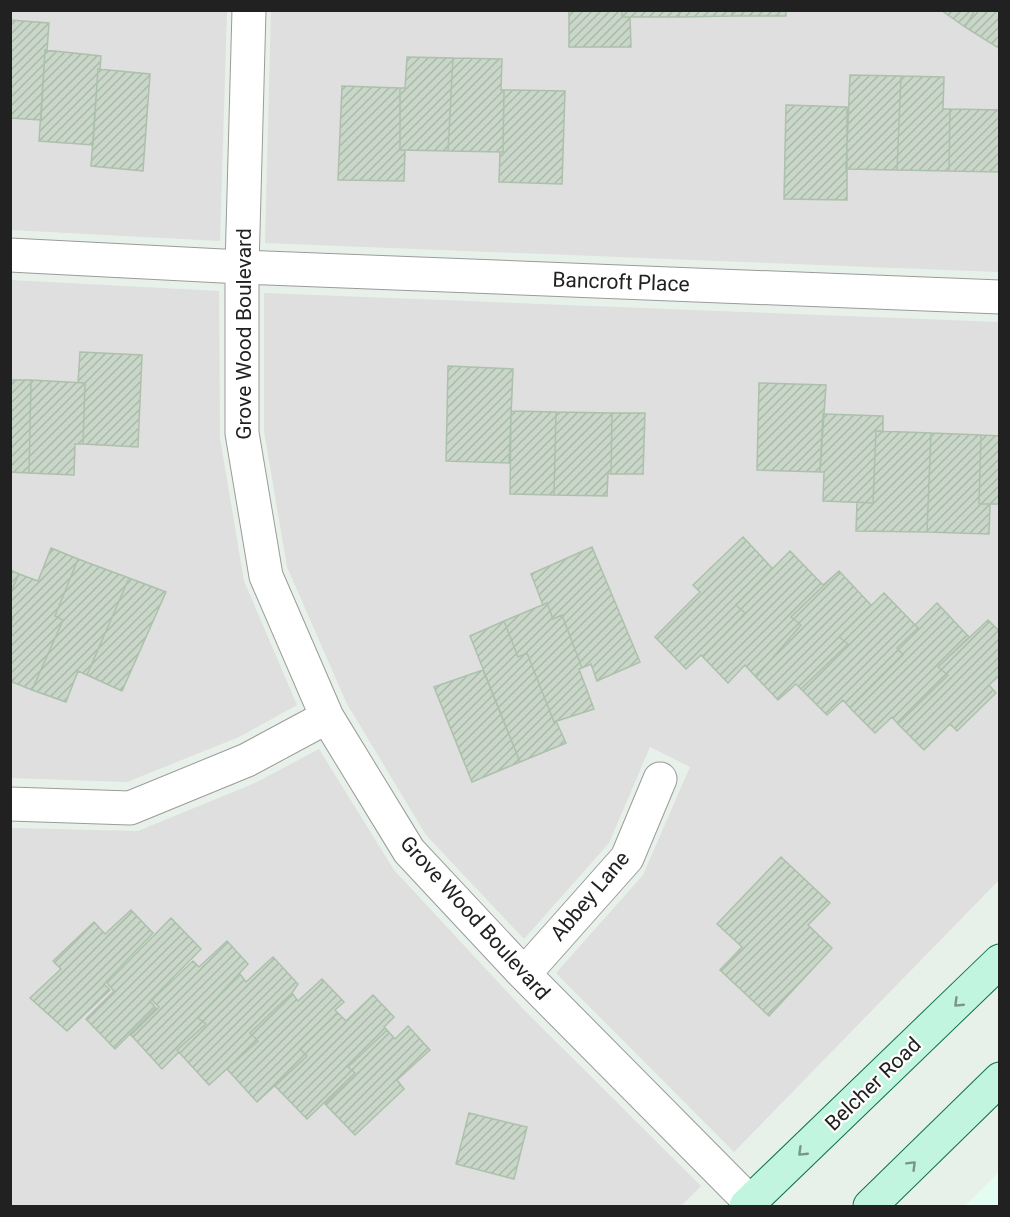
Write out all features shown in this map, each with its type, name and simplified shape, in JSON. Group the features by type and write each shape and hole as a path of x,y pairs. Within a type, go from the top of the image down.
{"main road":[{"name":"Belcher Road","path":"749,1205 999,961"},
{"path":"870,1206 999,1079"}],"street":[{"name":"Grove Wood Boulevard","path":"249,10 242,267 242,434 266,576 327,717 409,852 524,974 749,1205"},
{"name":"Bancroft Place","path":"10,255 242,267 999,297"},
{"path":"10,804 130,808 247,760 327,717"},
{"name":"Abbey Lane","path":"524,974 627,858 660,779"}],"shaded area":[{"path":"10,11 227,11 220,241 11,230"},
{"path":"271,11 999,11 999,272 265,243"},
{"path":"10,280 219,291 220,438 244,581 297,705 239,737 127,782 11,778"},
{"path":"264,293 999,322 999,880 734,1152 556,973 643,875 690,767 650,747 609,843 524,939 426,835 347,704 287,567 264,431"},
{"path":"319,749 394,870 524,1010 701,1186 681,1206 11,1206 11,828 138,831 255,783"},
{"path":"999,1172 999,1206 965,1206"}],"building":[{"path":"569,10 622,10 622,17 630,17 631,47 569,47"},
{"path":"622,10 679,10 679,17 622,17"},
{"path":"679,10 732,10 732,16 679,17"},
{"path":"732,10 786,10 786,16 732,16"},
{"path":"941,10 975,10 965,27"},
{"path":"975,10 1000,10 1000,49 965,27"},
{"path":"10,20 49,23 41,120 10,118"},
{"path":"45,50 101,56 100,69 98,69 93,145 39,141"},
{"path":"407,57 453,58 448,151 400,150 400,88 405,88"},
{"path":"453,58 502,59 503,152 448,151"},
{"path":"98,69 150,74 143,171 91,166"},
{"path":"850,75 901,76 897,170 846,169"},
{"path":"901,76 944,77 943,109 950,109 949,171 897,170"},
{"path":"342,86 400,88 400,150 405,150 404,181 338,180"},
{"path":"504,90 565,91 562,184 499,182 500,152 503,152"},
{"path":"786,105 847,107 847,200 784,199"},
{"path":"950,109 1000,110 1000,172 949,171"},
{"path":"80,352 142,355 138,447 83,444 85,383 78,383"},
{"path":"448,366 513,369 509,463 446,461"},
{"path":"10,380 31,380 29,473 10,472"},
{"path":"31,380 85,383 83,444 75,444 74,475 29,473"},
{"path":"759,383 826,385 820,472 757,470"},
{"path":"511,411 556,412 554,495 510,494"},
{"path":"556,412 612,413 611,474 608,473 607,496 554,495"},
{"path":"612,413 645,413 643,474 611,474"},
{"path":"823,414 883,416 883,432 876,431 873,503 823,501 824,472 820,472"},
{"path":"876,431 931,433 927,532 856,531 857,502 873,503"},
{"path":"931,433 981,435 979,504 990,504 989,534 927,532"},
{"path":"981,435 1000,436 1000,504 979,504"},
{"path":"743,537 772,568 736,605 745,613 703,657 701,655 686,669 655,637 700,592 693,585"},
{"path":"592,547 640,662 597,681 591,664 582,668 562,615 553,619 547,603 543,605 531,574"},
{"path":"51,548 78,559 55,616 63,620 32,690 10,681 10,625 13,618 10,616 10,594 19,574 38,581"},
{"path":"790,551 823,585 839,571 791,617 801,625 756,677 745,665 728,683 703,657 745,613 736,605"},
{"path":"78,559 129,578 87,675 78,671 66,702 32,690 63,620 55,616"},
{"path":"10,570 19,574 10,594"},
{"path":"839,571 871,605 839,637 848,644 801,689 796,684 778,700 756,677 801,625 791,617"},
{"path":"129,578 166,592 122,691 87,675"},
{"path":"884,593 918,628 897,648 903,655 850,708 843,700 827,715 801,689 848,644 839,637"},
{"path":"547,603 553,619 562,615 582,668 579,669 594,709 554,722 527,653 518,657 504,621"},
{"path":"937,603 969,637 938,667 948,675 898,724 892,717 875,733 850,708 903,655 897,648 918,628 915,625"},
{"path":"988,620 1000,632 1000,675 989,685 996,693 957,731 950,724 924,750 898,724 948,675 938,667"},
{"path":"504,621 518,657 527,653 554,722 556,721 566,743 520,762 470,636"},
{"path":"483,670 520,762 472,782 434,687"},
{"path":"781,857 830,903 808,925 832,948 769,1016 720,970 742,947 717,924"},
{"path":"131,910 153,933 104,984 110,990 67,1031 30,998 61,969 53,961 94,922 105,934"},
{"path":"171,918 201,949 150,1001 156,1008 115,1049 86,1019 114,991 107,983"},
{"path":"227,941 248,964 198,1018 206,1024 177,1050 179,1052 162,1069 131,1035 159,1007 152,1000 193,961 199,967"},
{"path":"273,957 298,984 292,993 250,1033 258,1041 209,1085 177,1050 206,1024 198,1018 240,974 246,982"},
{"path":"322,979 344,1002 335,1010 338,1013 300,1049 307,1056 257,1102 227,1069 258,1041 250,1033 292,993 298,1001"},
{"path":"373,995 394,1017 384,1027 387,1030 348,1067 355,1073 307,1119 275,1086 307,1056 300,1049 338,1013 346,1021"},
{"path":"408,1026 430,1050 397,1080 404,1089 355,1135 325,1104 355,1073 348,1067 387,1030 395,1039"},
{"path":"469,1113 527,1127 514,1179 456,1164"}]}
